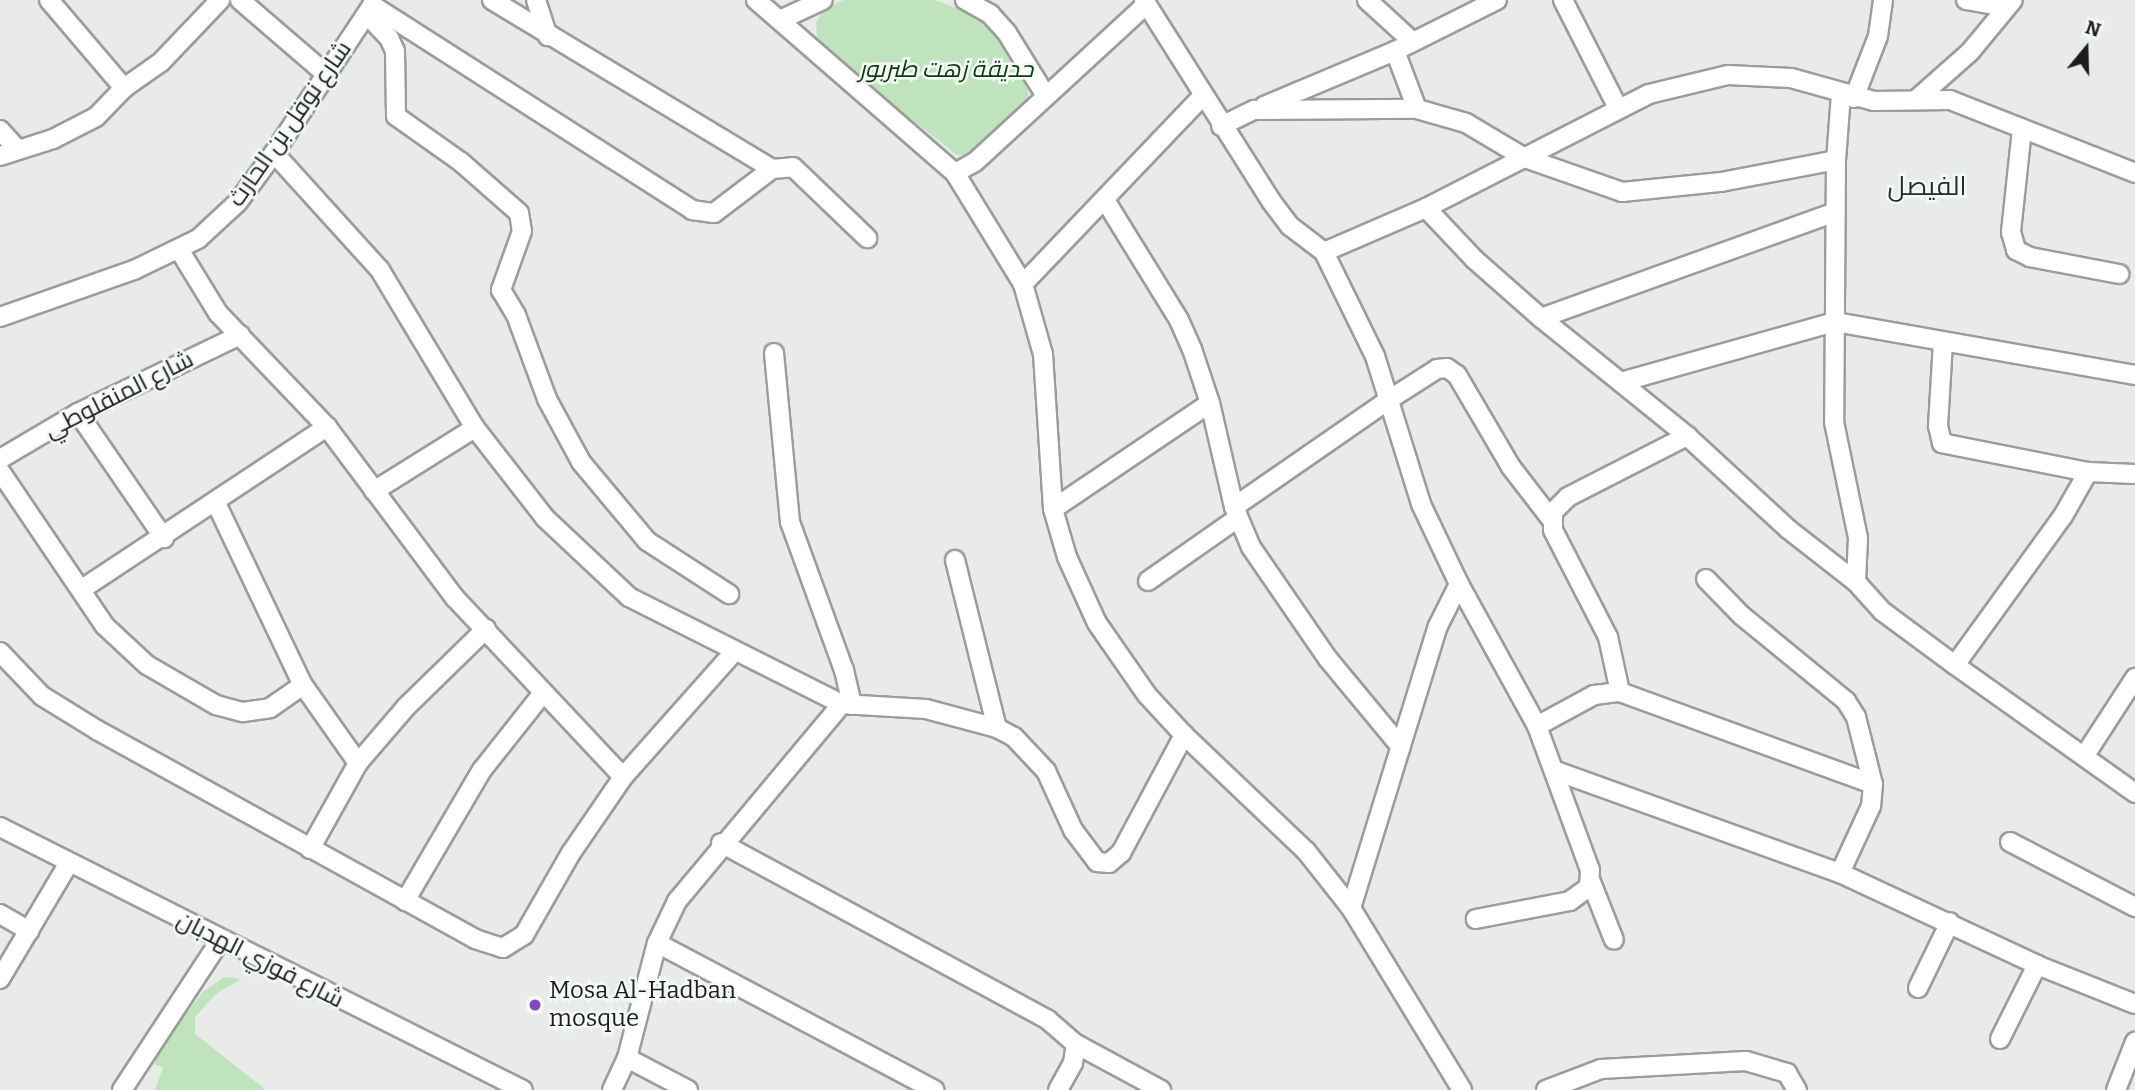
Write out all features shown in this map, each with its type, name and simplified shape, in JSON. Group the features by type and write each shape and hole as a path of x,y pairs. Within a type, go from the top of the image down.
{"street":[{"path":"49,0 124,88"},
{"path":"0,156 74,130 96,117 124,88 162,62 220,0"},
{"path":"240,0 326,74"},
{"path":"492,0 772,169"},
{"path":"536,0 548,36"},
{"path":"757,0 955,173 1023,284 1045,367 1053,509 1067,557 1097,623 1147,695 1184,735 1290,832 1351,908 1462,1090"},
{"path":"780,20 823,0"},
{"path":"965,0 990,14 1007,33 1046,96"},
{"path":"1367,0 1413,42"},
{"path":"1221,126 1395,51 1497,0"},
{"path":"1563,0 1618,108"},
{"path":"1856,582 1858,538 1833,422 1836,160 1847,96 1878,36 1883,0"},
{"path":"1966,0 2009,3"},
{"path":"955,173 975,162 1145,2 1202,97 1290,226 1324,253 1366,335 1421,504 1459,584 1537,726 1580,836 1591,882 1614,940"},
{"path":"1918,99 1970,52 2009,3"},
{"path":"372,7 545,120 700,213 723,210 772,169 783,166 801,172 866,238"},
{"path":"372,7 395,51 397,116 498,192 519,213 522,231 501,290 516,315 547,399 581,462 647,541 729,594"},
{"name":"شارع نوفل بن الحارث","path":"0,317 180,251 223,218 274,153 372,7"},
{"path":"1395,51 1418,109"},
{"path":"1324,253 1426,208 1618,108 1695,79 1728,75 1791,79 1847,96 1950,100 2135,173"},
{"path":"1023,284 1202,97"},
{"path":"1254,110 1418,109 1466,123 1525,158 1622,192 1708,184 1836,160"},
{"path":"2021,128 2011,232 2016,250 2030,257 2119,274"},
{"path":"0,130 18,149"},
{"path":"274,153 380,270 475,428 545,518 604,578 656,614 734,652 784,671 847,704 926,709 997,727 1014,737 1046,771 1087,854 1105,864 1121,853 1184,735"},
{"path":"1105,200 1179,320 1210,403 1236,513 1260,562 1328,659 1401,747"},
{"path":"1426,208 1474,259 1541,318 1687,436 1788,528 1856,582 1882,611 2135,793"},
{"path":"1541,318 1836,212"},
{"path":"180,251 208,299 327,427 455,598 624,777"},
{"path":"1620,382 1835,322 2135,375"},
{"name":"شارع المنفلوطي","path":"0,459 78,413 240,335"},
{"path":"1943,342 1938,426 1942,443 2088,472 2135,474"},
{"path":"774,353 790,522 847,704"},
{"path":"1148,581 1387,401 1437,369 1447,368 1457,375 1511,467 1551,519 1608,637 1620,692"},
{"path":"1053,509 1210,403"},
{"path":"78,413 164,538"},
{"path":"82,589 164,538 327,427"},
{"path":"374,491 475,428"},
{"path":"1551,519 1556,505 1568,497 1687,436"},
{"path":"0,471 123,646 216,705 254,712 270,708 303,685"},
{"path":"1955,665 2048,539 2088,472"},
{"path":"216,503 303,685 358,763"},
{"path":"956,560 997,727"},
{"path":"1706,579 1741,615 1846,701 1856,717 1873,784 1871,806 1840,873"},
{"path":"1351,908 1438,626 1459,584"},
{"path":"310,849 358,763 405,707 486,629"},
{"path":"0,652 24,679 60,708 475,939 511,947 524,935 571,853 624,777 734,652"},
{"path":"2085,755 2135,678"},
{"path":"1537,726 1594,695 1620,692 1873,784"},
{"path":"405,901 482,770 543,693"},
{"path":"617,1087 657,943 677,901 721,843 847,704"},
{"path":"1556,771 1840,873 1950,922 2037,965 2135,1004"},
{"name":"شارع فوزي الهدبان","path":"0,827 220,941 523,1090"},
{"path":"2010,842 2135,907"},
{"path":"721,843 1048,1020 1076,1044 1161,1090"},
{"path":"0,979 69,863"},
{"path":"1476,919 1570,901 1584,894 1591,882"},
{"path":"0,915 29,931"},
{"path":"1918,988 1950,922"},
{"path":"127,1086 220,941"},
{"path":"657,943 935,1090"},
{"path":"2000,1040 2037,965"},
{"path":"2116,1090 2135,1042"},
{"path":"1058,1090 1073,1063 1076,1044"},
{"path":"627,1058 688,1090"},
{"path":"1546,1090 1601,1069 1746,1061 1787,1073 1797,1090"}],"green space":[{"name":"حديقة زهت طبربور","path":"844,0 935,0 966,12 992,28 1008,47 1027,80 1029,104 970,156 957,155 831,56 817,36 816,23 824,8"},
{"path":"224,977 241,979 216,994 195,1017 195,1034 266,1090 155,1090 163,1068 154,1064 169,1035 204,991"}],"place":[{"name":"Mosa Al-Hadban mosque","path":"535,1005"}],"district":[{"name":"الفيصل","path":"1927,187"}]}
